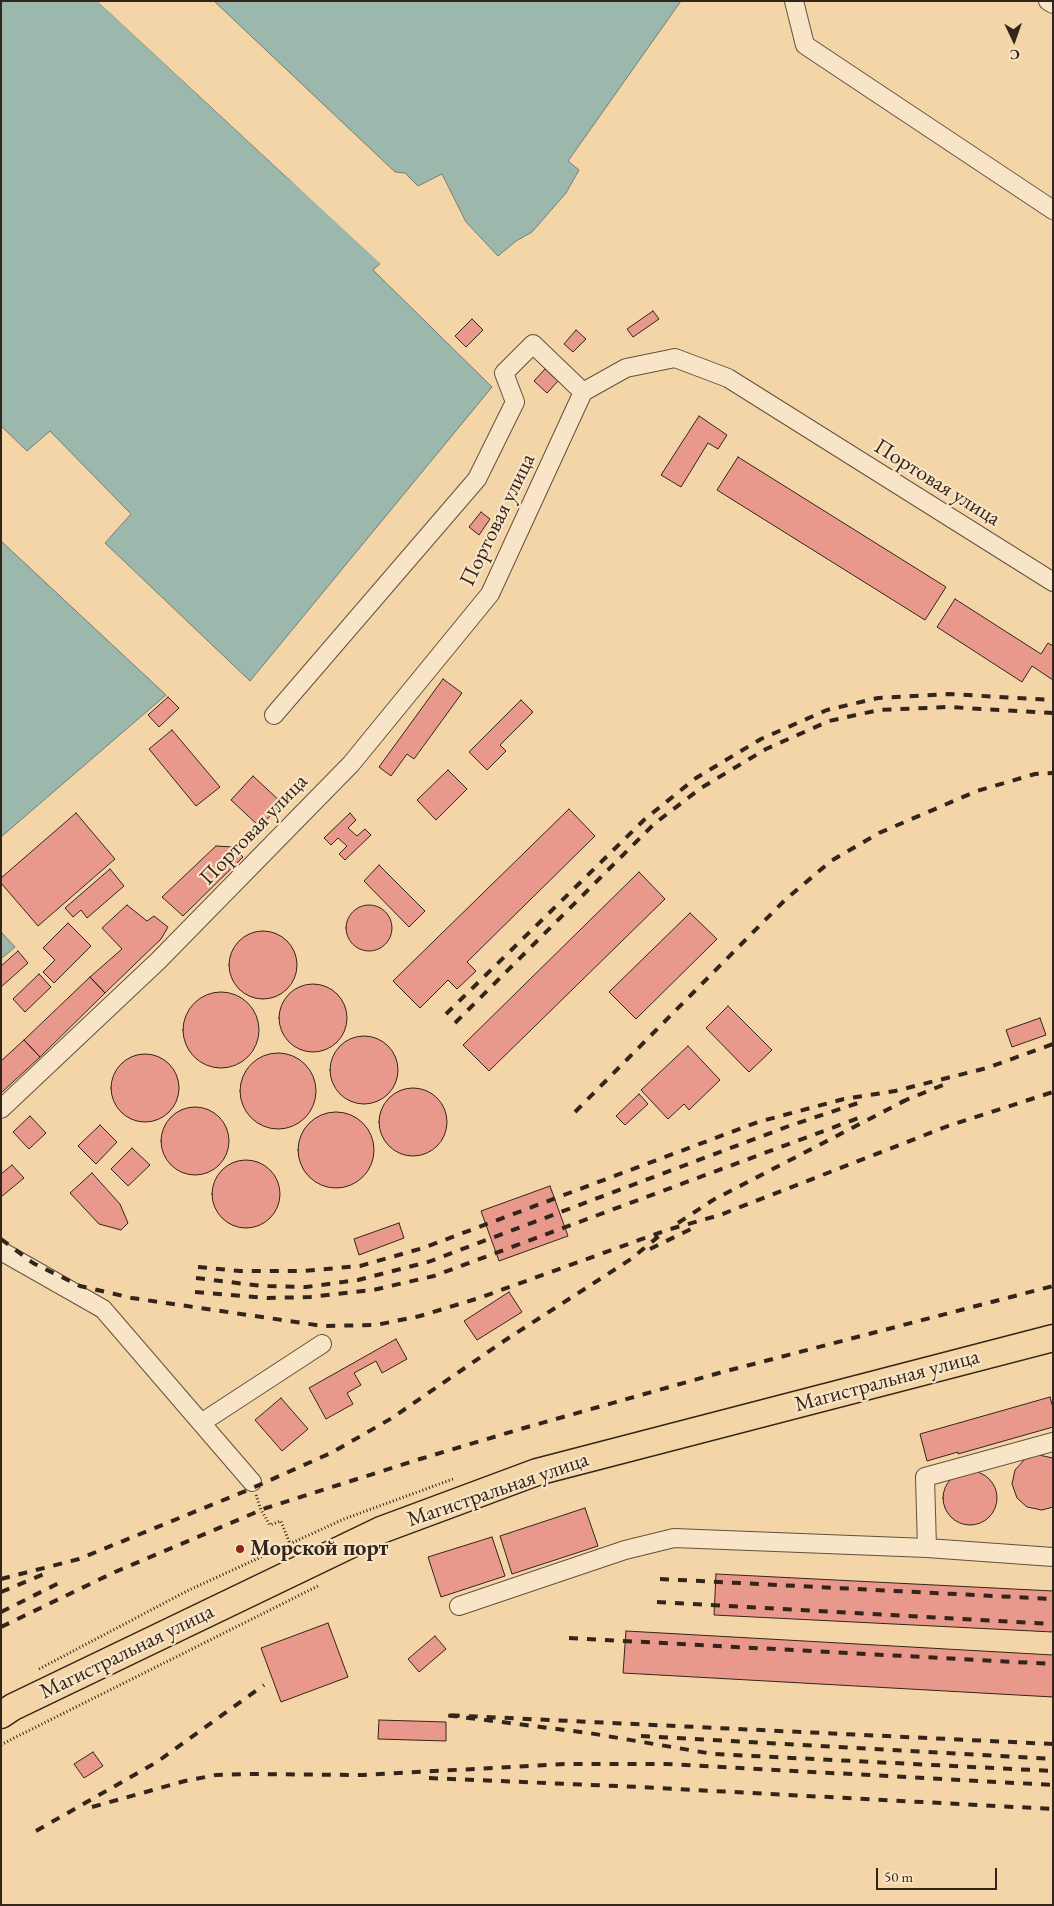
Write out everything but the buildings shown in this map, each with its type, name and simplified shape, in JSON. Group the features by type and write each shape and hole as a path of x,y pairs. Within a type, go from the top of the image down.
{"highway":[{"name":"Магистральная улица","path":"1,1715 13,1707 381,1530 537,1472 1053,1338"}],"street":[{"path":"794,1 805,45 1053,210"},
{"path":"1048,1 1053,4"},
{"path":"274,715 477,479 515,402 504,373 534,344 583,392"},
{"name":"Портовая улица","path":"1,1109 158,961 350,764 490,594 583,392 626,368 675,358 728,378 1053,582"},
{"path":"1,1251 103,1309 252,1482"},
{"path":"201,1423 322,1344"},
{"path":"927,1548 925,1477 1053,1442"},
{"path":"459,1606 625,1550 674,1538 927,1548 1053,1558"}],"path":[{"path":"252,1482 261,1510 270,1526 281,1521 290,1544"},
{"path":"1,1746 20,1734 324,1582"}],"shaded area":[{"path":"1,1 97,1 283,174 385,259 373,270 492,387 250,681 105,543 131,514 50,431 27,451 1,426"},
{"path":"214,1 681,1 568,161 579,170 566,193 532,232 516,241 498,256 466,222 442,174 418,186 405,173 395,172"},
{"path":"1,541 166,695 1,837"},
{"path":"1,932 15,947 1,959"}],"pier":[{"path":"97,1 101,1 284,171 307,173 386,257 386,261 382,265"}],"railway":[{"path":"446,1014 645,819 696,778 761,739 827,710 878,698 949,694 1053,700"},
{"path":"455,1023 654,824 701,788 766,749 829,721 879,710 948,707 1053,713"},
{"path":"575,1112 785,900 831,861 879,833 977,791 1035,774 1053,773"},
{"path":"198,1267 240,1271 303,1271 360,1266 423,1248 758,1122 844,1099 895,1091 987,1068 1053,1044"},
{"path":"901,1102 948,1083"},
{"path":"1,1239 33,1263 80,1286 132,1298 323,1326 376,1325 420,1316 479,1298 667,1230 720,1215 948,1126 1053,1092"},
{"path":"678,1223 713,1200 908,1099"},
{"path":"196,1278 262,1286 306,1287 358,1280 428,1262 789,1126 864,1101"},
{"path":"195,1292 268,1298 310,1297 373,1290 434,1276 864,1116"},
{"path":"650,1249 693,1228"},
{"path":"1,1579 79,1559 248,1490 333,1452 392,1418 504,1341 631,1259 659,1236"},
{"path":"1,1627 115,1572 266,1508 524,1428 719,1373 1053,1286"},
{"path":"1,1592 49,1572"},
{"path":"660,1579 1053,1599"},
{"path":"1,1612 61,1582"},
{"path":"657,1602 1053,1624"},
{"path":"569,1638 1053,1664"},
{"path":"36,1831 157,1762 264,1685"},
{"path":"1053,1744 445,1715 589,1733 713,1754 1053,1771"},
{"path":"641,1736 1053,1759"},
{"path":"92,1807 185,1781 216,1775 363,1775 564,1764 666,1764 1053,1785"},
{"path":"429,1778 1053,1809"}],"place":[{"name":"Морской порт","path":"240,1549"}]}
